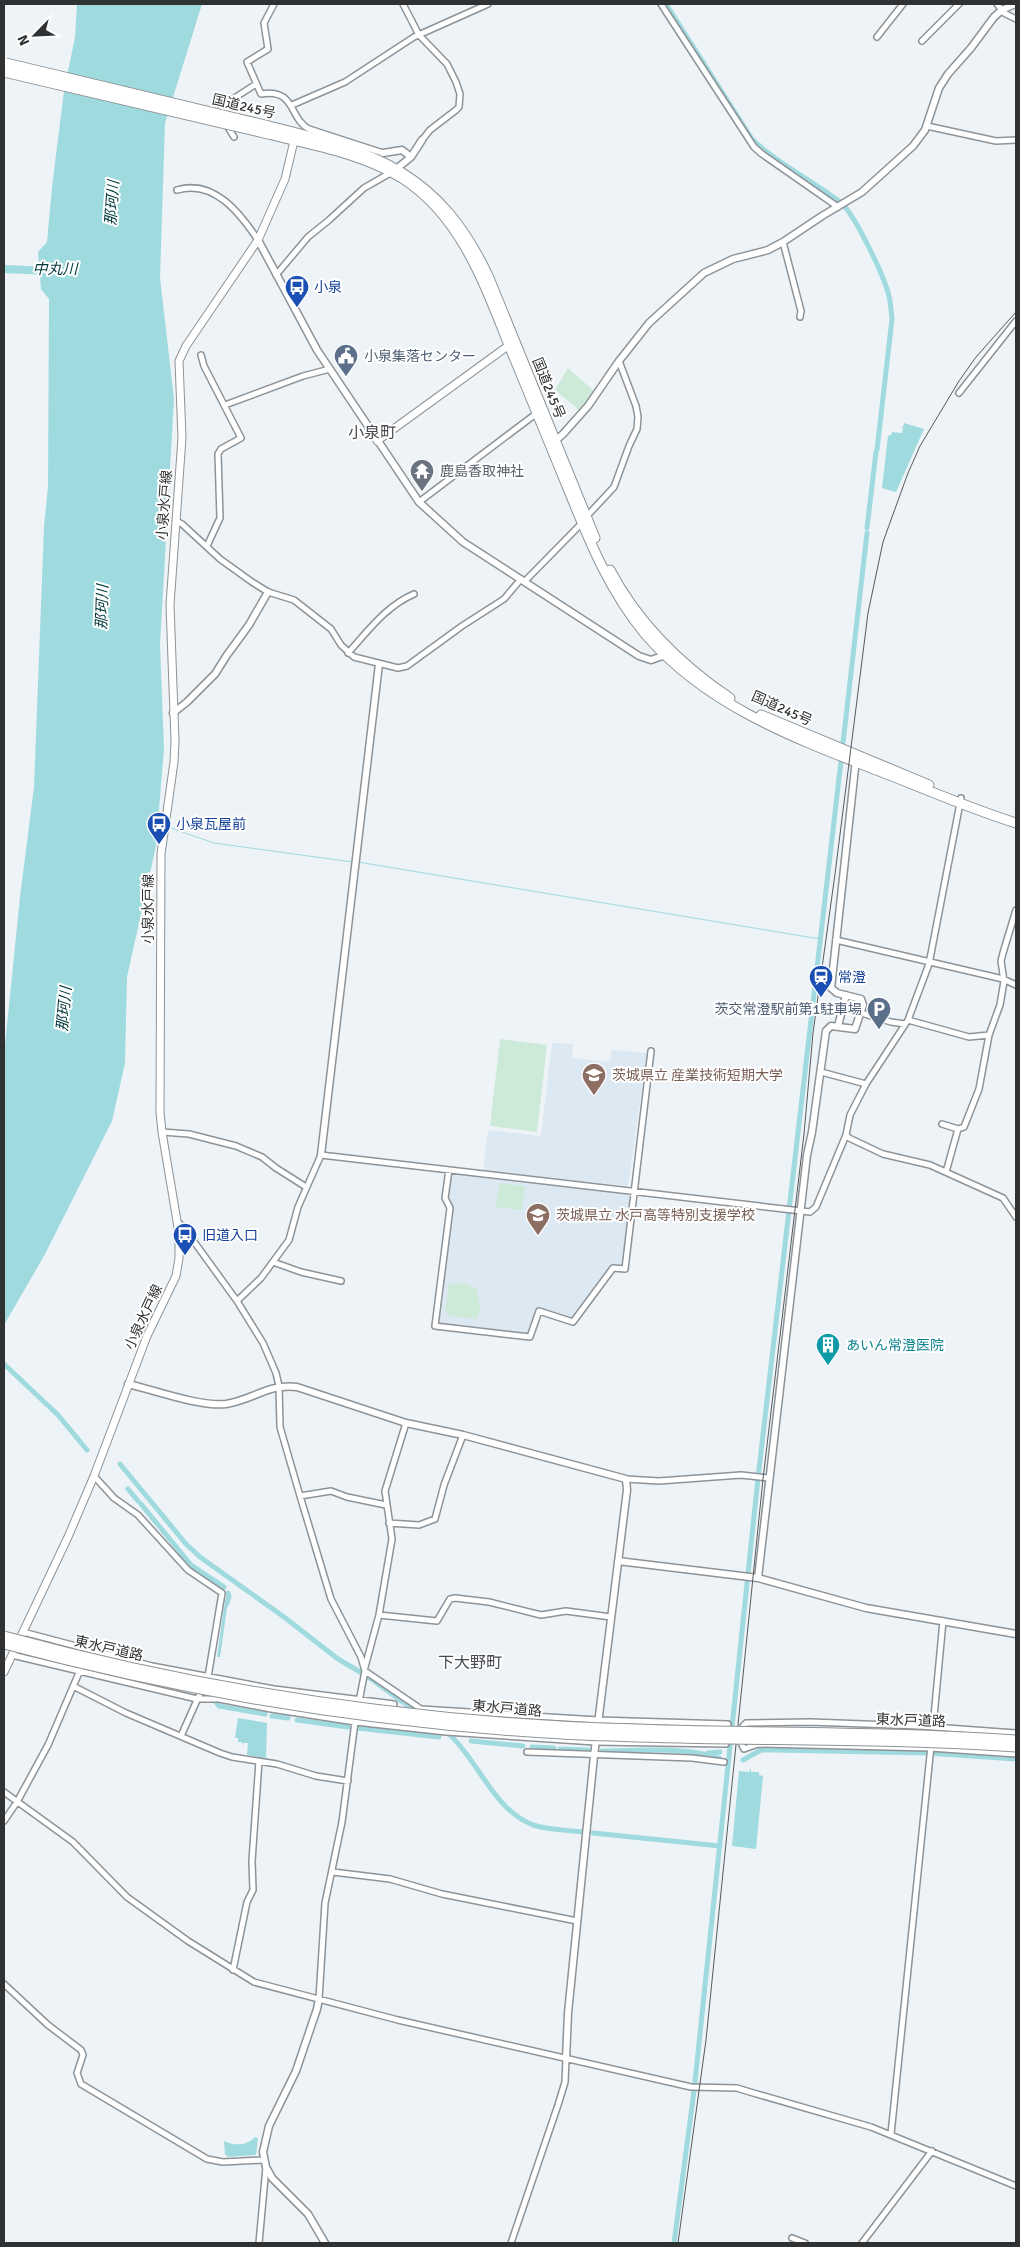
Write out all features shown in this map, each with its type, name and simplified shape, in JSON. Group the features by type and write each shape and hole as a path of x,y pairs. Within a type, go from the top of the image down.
{"highway":[{"name":"国道245号","path":"4,66 268,130 340,144 395,170 429,191 465,232 481,261 537,413 553,443"},
{"name":"国道245号","path":"268,130 294,141 349,154 395,170"},
{"name":"国道245号","path":"512,343 584,519 617,582 668,653 713,687 765,717 856,758 1016,823"},
{"name":"国道245号","path":"961,801 1016,817"},
{"name":"東水戸道路","path":"4,1636 135,1668 221,1685 350,1706 476,1720 657,1730 927,1734 1016,1740"},
{"name":"東水戸道路","path":"4,1644 106,1670 220,1693 391,1722 600,1736 926,1742 1016,1747"}],"main road":[{"name":"小泉水戸線","path":"4,1672 68,1537 94,1476 147,1336 176,1276 180,1246 178,1222 162,1132 160,863 174,762 170,605 182,438 180,357 258,240 285,179 294,141"},
{"path":"377,441 512,343"}],"street":[{"path":"274,4 264,23 268,49 247,62 261,94 275,94 286,99 292,105 304,127 383,153 402,150 411,157"},
{"path":"276,275 308,237 364,188 395,170 411,157 430,130 459,107 460,94 446,64 419,35 403,4"},
{"path":"292,105 345,82 419,35 488,4"},
{"path":"661,4 754,146 762,154 841,205"},
{"path":"876,37 903,4"},
{"path":"922,41 959,4"},
{"path":"996,4 1004,14 1016,20"},
{"path":"553,443 588,406 619,361 654,318 704,273 733,259 768,250 784,242 862,192 913,146 926,126 934,98 942,81 1002,10 1015,4"},
{"path":"234,137 220,116 220,110 256,84"},
{"path":"926,126 996,141 1016,140"},
{"path":"176,190 194,188 222,198 250,226 306,331 419,502 463,542 639,656 651,660 668,653"},
{"path":"784,242 801,312 800,317"},
{"path":"959,393 1016,322"},
{"path":"200,355 241,438 221,450 218,454 220,518 207,546"},
{"path":"176,521 182,524 220,559 268,592 294,600 330,630 348,653 379,664 398,668 407,666 469,621 504,599 614,487 628,446 637,429 638,417 636,406 619,361"},
{"path":"225,405 303,376 330,369"},
{"path":"419,502 537,413"},
{"path":"173,713 215,674 227,654 249,625 268,592"},
{"path":"348,653 380,617 399,600 414,594"},
{"path":"237,1301 261,1278 289,1240 292,1224 321,1155 379,664"},
{"path":"751,1577 762,1476 826,1031 831,1026 855,1029 863,1005 861,999 837,993 831,988 856,758"},
{"path":"321,1155 800,1211 810,1212 814,1210 846,1135 850,1115 866,1084 906,1022 929,964 961,801"},
{"path":"942,1124 958,1129 964,1127 979,1089 989,1035 1000,1005 1003,982 1002,953 1016,910"},
{"path":"836,940 1016,984"},
{"path":"838,1026 846,995"},
{"path":"861,1013 890,1022 906,1022 969,1037 989,1035"},
{"path":"449,1170 445,1198 450,1208 435,1326 530,1337 539,1311 573,1322 614,1268 625,1269 651,1051"},
{"path":"821,1072 866,1084"},
{"path":"946,1172 958,1129"},
{"path":"162,1132 189,1134 236,1146 262,1157 306,1187"},
{"path":"846,1135 883,1154 930,1166 1003,1198 1016,1217"},
{"path":"178,1222 237,1301 262,1343 276,1373 279,1386 280,1427 300,1496 331,1599 361,1657 364,1672 421,1708 598,1720 728,1724"},
{"path":"273,1262 301,1272 341,1281"},
{"path":"128,1384 213,1404 232,1403 279,1386 297,1387 406,1423 463,1435 626,1479 682,1481 762,1476"},
{"path":"259,2243 265,2164 264,2142 269,2126 296,2071 319,1999 323,1922 348,1781 354,1722 364,1672 379,1615 392,1539 386,1505 387,1482 406,1423"},
{"path":"389,1523 419,1524 435,1519 444,1485 463,1435"},
{"path":"94,1476 114,1498 138,1515 188,1570 222,1593 209,1676 180,1736"},
{"path":"510,2243 565,2082 568,2013 595,1742 618,1561 626,1479"},
{"path":"300,1496 331,1491 347,1497 386,1505"},
{"path":"618,1561 751,1577 866,1608 1016,1634"},
{"path":"379,1615 437,1621 450,1599 455,1598 489,1602 541,1615 566,1611 611,1617"},
{"path":"891,2134 943,1621"},
{"path":"23,1632 152,1666 274,1689 394,1704 391,1722"},
{"path":"4,1821 17,1802 52,1737 80,1670 92,1651"},
{"path":"12,1655 49,1666 80,1670 197,1699 219,1699 354,1722 391,1722 459,1733 595,1742 726,1744"},
{"path":"73,1686 126,1713 220,1754 278,1764 316,1776 348,1781"},
{"path":"459,1712 459,1733"},
{"path":"1016,1733 933,1726 810,1722 746,1723 743,1726 741,1744 744,1749 758,1744 1016,1754"},
{"path":"527,1752 594,1756 692,1758 724,1762"},
{"path":"233,1970 247,1902 253,1890 252,1862 259,1761"},
{"path":"4,1792 72,1842 127,1897 188,1941 233,1970 265,1986 398,2020 695,2088 737,2088 891,2134 1016,2186"},
{"path":"333,1872 390,1879 442,1894 577,1921"},
{"path":"4,1984 48,2025 80,2050 83,2055 77,2078 81,2084 207,2159 223,2162 265,2164"},
{"path":"862,2243 932,2151"},
{"path":"265,2164 272,2178 308,2214 325,2243"},
{"path":"792,2238 805,2243"}],"shaded area":[{"name":"茨城県立 産業技術短期大学","path":"552,1043 573,1044 572,1058 610,1062 612,1050 647,1053 628,1186 483,1171 488,1130 541,1136"},
{"name":"茨城県立 水戸高等特別支援学校","path":"453,1172 629,1193 631,1197 624,1264 621,1267 611,1266 572,1319 537,1308 526,1335 439,1323 453,1207 449,1197 450,1174"}],"green space":[{"path":"568,368 595,392 580,411 555,390"},
{"path":"500,1039 547,1045 537,1132 490,1126"},
{"path":"499,1183 525,1186 522,1210 496,1207"},
{"path":"463,1283 477,1289 480,1307 477,1319 450,1316 445,1310 449,1284"}],"water":[{"name":"那珂川","path":"77,4 202,4 165,123 160,278 174,399 160,644 164,748 156,846 127,977 125,1063 112,1121 44,1256 4,1325 4,1055 20,897 34,787 44,527 48,487 49,299 41,289 38,252 47,242 64,91 75,37"},
{"path":"904,423 924,429 896,492 882,488 888,436 892,432 902,433 903,428 900,427 903,427"},
{"path":"228,1596 231,1596 227,1608 220,1657 217,1657 224,1607"},
{"path":"238,1718 267,1723 266,1758 247,1755 248,1743 243,1743 242,1746 242,1742 238,1742 238,1738 235,1738"},
{"path":"751,1768 751,1772 759,1772 759,1775 763,1776 756,1849 732,1846 739,1771 749,1772"},
{"path":"255,2137 258,2138 256,2155 227,2157 225,2155 224,2141 240,2144 248,2142"}],"waterway":[{"path":"666,4 752,139 784,164 840,202 861,232 875,261 889,296 892,319 877,450"},
{"name":"中丸川","path":"4,269 50,271"},
{"path":"867,528 876,452"},
{"path":"843,743 867,533"},
{"path":"674,2243 694,2091 758,1478 841,761"},
{"path":"168,827 214,843 352,862"},
{"path":"358,862 820,939"},
{"path":"4,1364 58,1415 87,1450"},
{"path":"120,1464 186,1544 200,1557 284,1617 338,1659 367,1676 418,1713"},
{"path":"128,1489 138,1501"},
{"path":"141,1504 191,1565 224,1587"},
{"path":"227,1603 228,1593"},
{"path":"216,1702 219,1706 265,1714"},
{"path":"272,1716 288,1718"},
{"path":"297,1720 348,1727"},
{"path":"357,1728 439,1737"},
{"path":"450,1735 470,1758 497,1797 519,1818 539,1827 583,1832"},
{"path":"471,1741 523,1746"},
{"path":"532,1747 554,1748"},
{"path":"560,1749 589,1750"},
{"path":"743,1760 761,1750 926,1753 1016,1759"},
{"path":"602,1751 677,1751 706,1754 719,1758"},
{"path":"708,1753 720,1752"},
{"path":"593,1833 720,1846"}],"railway":[{"path":"678,2243 706,2040 763,1479 804,1134 813,1033 868,613 883,542 920,446 959,381 976,357 1016,312"}],"place":[{"name":"小泉","path":"297,308"},
{"name":"小泉集落センター","path":"346,377"},
{"name":"鹿島香取神社","path":"422,492"},
{"name":"小泉瓦屋前","path":"159,845"},
{"name":"常澄","path":"821,998"},
{"name":"茨交常澄駅前第1駐車場","path":"879,1030"},
{"name":"茨城県立 産業技術短期大学","path":"594,1096"},
{"name":"茨城県立 水戸高等特別支援学校","path":"538,1236"},
{"name":"旧道入口","path":"185,1256"},
{"name":"あいん常澄医院","path":"828,1366"}],"district":[{"name":"小泉町","path":"372,432"},
{"name":"下大野町","path":"470,1662"}]}
